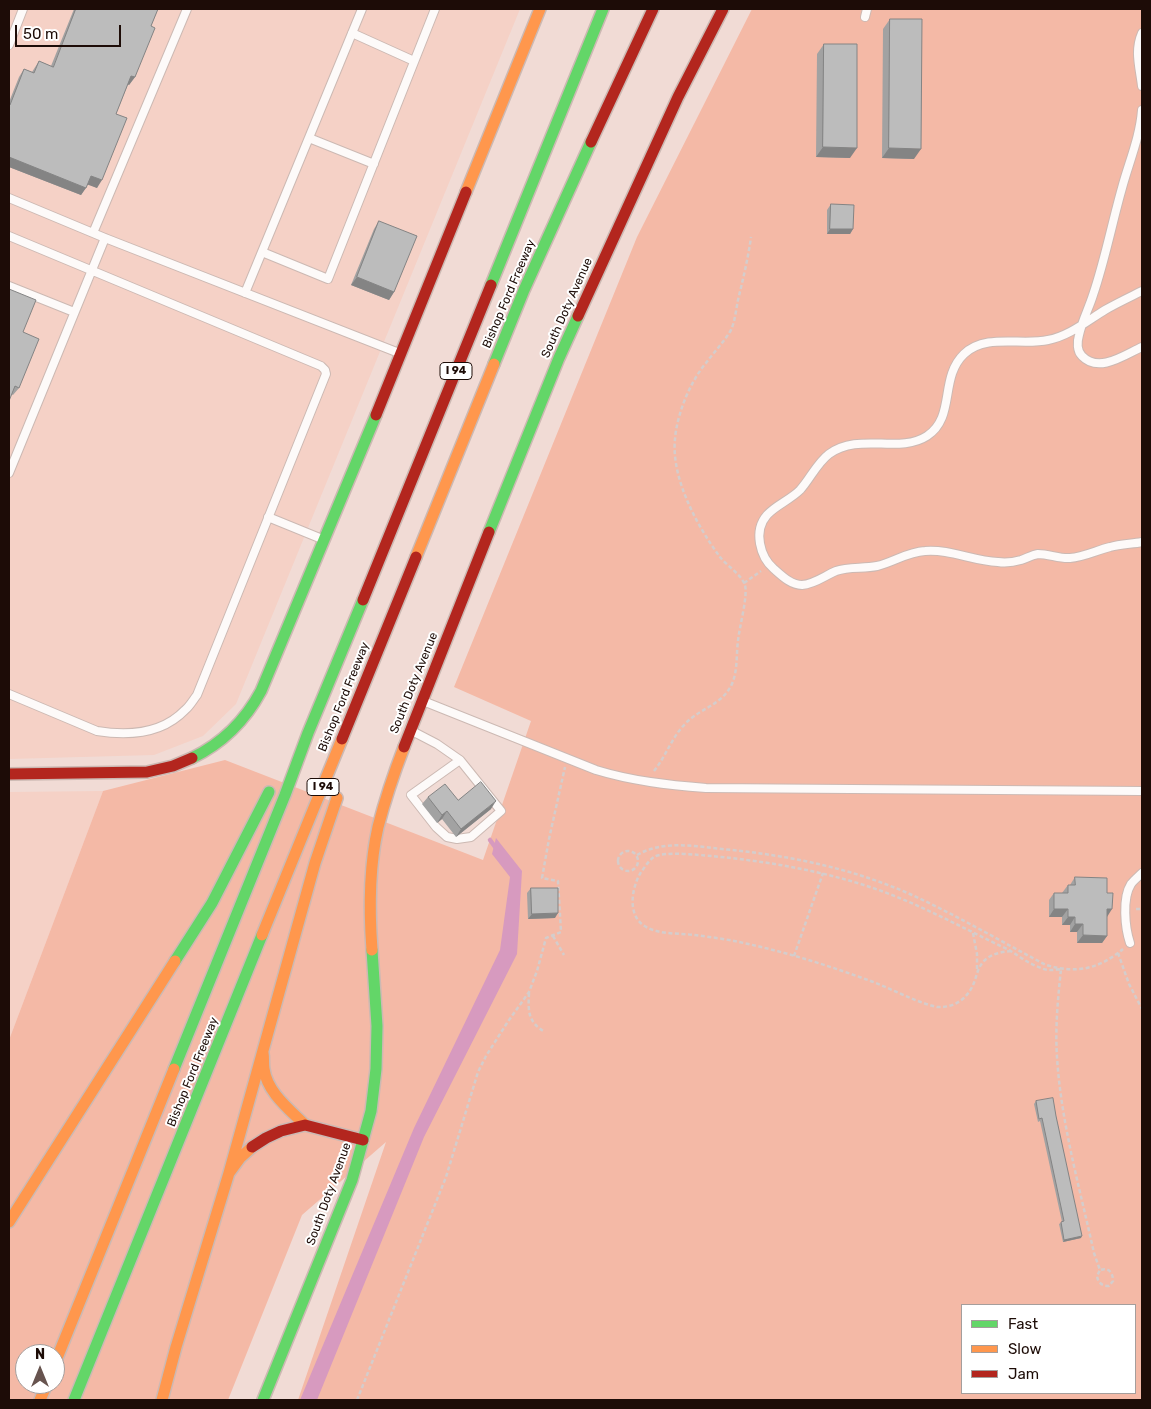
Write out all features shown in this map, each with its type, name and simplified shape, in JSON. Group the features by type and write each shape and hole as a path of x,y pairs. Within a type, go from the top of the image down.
{"main road":[{"path":"9,774 147,772 165,768 201,754 230,733 241,722 261,691 401,354 540,9"},
{"name":"Bishop Ford Freeway","path":"63,1344 602,9"},
{"name":"Bishop Ford Freeway","path":"74,1400 524,290 653,9"},
{"name":"South Doty Avenue","path":"263,1400 352,1180 371,1111 376,1069 377,1026 370,928 370,894 373,858 380,818 395,770 559,358 678,97 723,9"},
{"path":"357,733 378,648"},
{"path":"283,767 308,733"},
{"path":"9,1222 212,903 273,783"},
{"path":"162,1400 228,1174 315,863 340,789"},
{"path":"263,1049 264,1070 270,1085 286,1106 305,1125"},
{"path":"228,1174 240,1158 251,1148 281,1131 305,1125 363,1140"}],"lane":[{"path":"9,44 23,9"},
{"path":"93,233 187,9"},
{"path":"245,293 362,9"},
{"path":"262,252 328,279 435,9"},
{"path":"864,18 867,9"},
{"path":"352,33 414,61"},
{"path":"1142,33 1138,44 1138,58 1142,86"},
{"path":"1142,110 1140,129 1094,294 1079,334 1078,345 1079,352 1083,358 1094,363 1108,362 1142,347"},
{"path":"308,138 374,164"},
{"path":"9,198 105,238 401,354"},
{"path":"9,236 324,368 326,374 197,694 186,710 167,724 152,729 137,732 97,731 9,694"},
{"path":"9,473 105,238"},
{"path":"9,286 74,312"},
{"path":"1142,292 1107,309 1063,336 1036,342 992,342 973,348 964,354 953,371 949,382 944,414 940,425 933,432 915,441 855,444 834,451 827,456 799,492 767,515 762,523 759,539 770,565 791,582 798,585 812,582 844,568 875,566 916,552 936,550 985,561 999,562 1020,560 1039,554 1067,559 1113,546 1142,542"},
{"path":"268,517 323,540"},
{"path":"421,701 567,758 617,776 646,782 706,788 1142,791"},
{"path":"410,730 437,744 460,760 501,812 471,837 447,837 436,827 411,795 460,760"},
{"path":"1130,943 1126,933 1128,890 1132,882 1142,873"}],"path":[{"path":"646,782 686,723 720,700 732,685 735,676 745,596 744,583 712,546 696,520 680,480 674,452 675,437 689,389 696,375 731,329 751,237"},
{"path":"744,583 770,565"},
{"path":"356,1400 446,1177 478,1072 507,1023 529,992 546,938 561,932 558,881 542,878 567,758"},
{"path":"637,855 660,845 679,845 753,852 834,868 911,894 1046,965 1061,969"},
{"path":"625,851 630,851 637,855 638,862 634,870 625,871 619,865 619,857 625,851"},
{"path":"973,933 977,954 977,971 972,987 964,999 959,1002 948,1007 937,1007 865,979 769,949 738,941 660,932 648,928 639,921 632,902 634,888 638,879 649,862 658,855 734,858 824,873 902,899 973,933 1011,952 1040,968 1050,970 1090,967 1103,963 1130,943"},
{"path":"794,956 824,873"},
{"path":"552,936 564,955"},
{"path":"977,971 984,961 991,956 1001,952 1011,952"},
{"path":"1118,953 1126,977 1142,1009"},
{"path":"1061,969 1056,1033 1059,1078 1067,1133 1096,1262 1100,1270"},
{"path":"529,992 528,1005 530,1017 533,1023 545,1032"},
{"path":"1105,1268 1112,1272 1113,1281 1109,1286 1101,1285 1098,1281 1097,1276 1100,1270 1105,1268"}],"shaded area":[{"path":"9,9 520,9 236,704 203,736 154,755 9,759"},
{"path":"752,9 1142,9 1142,1400 298,1400 386,1142 302,1215 228,1400 9,1400 9,1040 103,791 225,760 483,860 531,721 454,687 637,237"},
{"path":"103,791 9,1040 9,792"},
{"path":"496,838 522,871 517,954 424,1137 317,1400 300,1400 414,1128 500,950 510,877 492,854"}],"building":[{"path":"76,9 158,9 151,26 155,28 135,77 131,76 116,114 127,118 102,180 91,176 86,188 9,157 9,104 24,69 34,73 39,61 53,67"},
{"path":"890,19 922,19 921,149 889,148"},
{"path":"824,44 857,44 857,148 823,147"},
{"path":"831,204 854,205 853,229 830,229"},
{"path":"379,221 417,236 394,292 357,277"},
{"path":"9,289 36,300 23,332 39,339 19,388 15,386 9,401"},
{"path":"481,782 496,801 461,829 447,811 442,815 428,797 445,784 458,800"},
{"path":"1075,877 1107,878 1107,893 1113,893 1112,909 1107,909 1107,936 1083,935 1083,924 1075,924 1075,917 1068,917 1068,909 1054,909 1054,893 1068,893 1068,885 1075,885"},
{"path":"531,888 558,888 558,913 532,914"},
{"path":"1053,1098 1082,1236 1064,1240 1061,1222 1064,1221 1042,1118 1039,1119 1036,1101"}],"waterway":[{"path":"490,840 498,851"}],"traffic: fast":[{"path":"491,285 603,9"},
{"path":"494,364 524,290 591,142"},
{"path":"489,532 559,358 578,316"},
{"path":"192,758 214,745 232,730 248,712 261,691 376,415"},
{"path":"174,1069 363,600"},
{"path":"175,961 212,903 269,792"},
{"path":"74,1400 262,935"},
{"path":"263,1400 352,1180 371,1111 376,1069 377,1026 372,950"}],"traffic: slow":[{"path":"466,192 540,9"},
{"path":"416,557 494,364"},
{"path":"262,935 342,739"},
{"path":"372,950 370,889 375,842 393,777 404,747"},
{"path":"229,1173 315,863 337,798"},
{"path":"9,1222 175,961"},
{"path":"263,1053 264,1069 269,1085 280,1100 305,1125"},
{"path":"63,1344 174,1069"},
{"path":"162,1400 176,1347 229,1173 240,1158 252,1147"},
{"path":"40,1400 43,1394"}],"traffic: jam":[{"path":"591,142 653,9"},
{"path":"578,316 678,97 723,9"},
{"path":"376,415 466,192"},
{"path":"363,600 491,285"},
{"path":"404,747 489,532"},
{"path":"342,739 416,557"},
{"path":"9,774 147,772 173,766 192,758"},
{"path":"252,1147 281,1131 305,1125 363,1140"}]}
